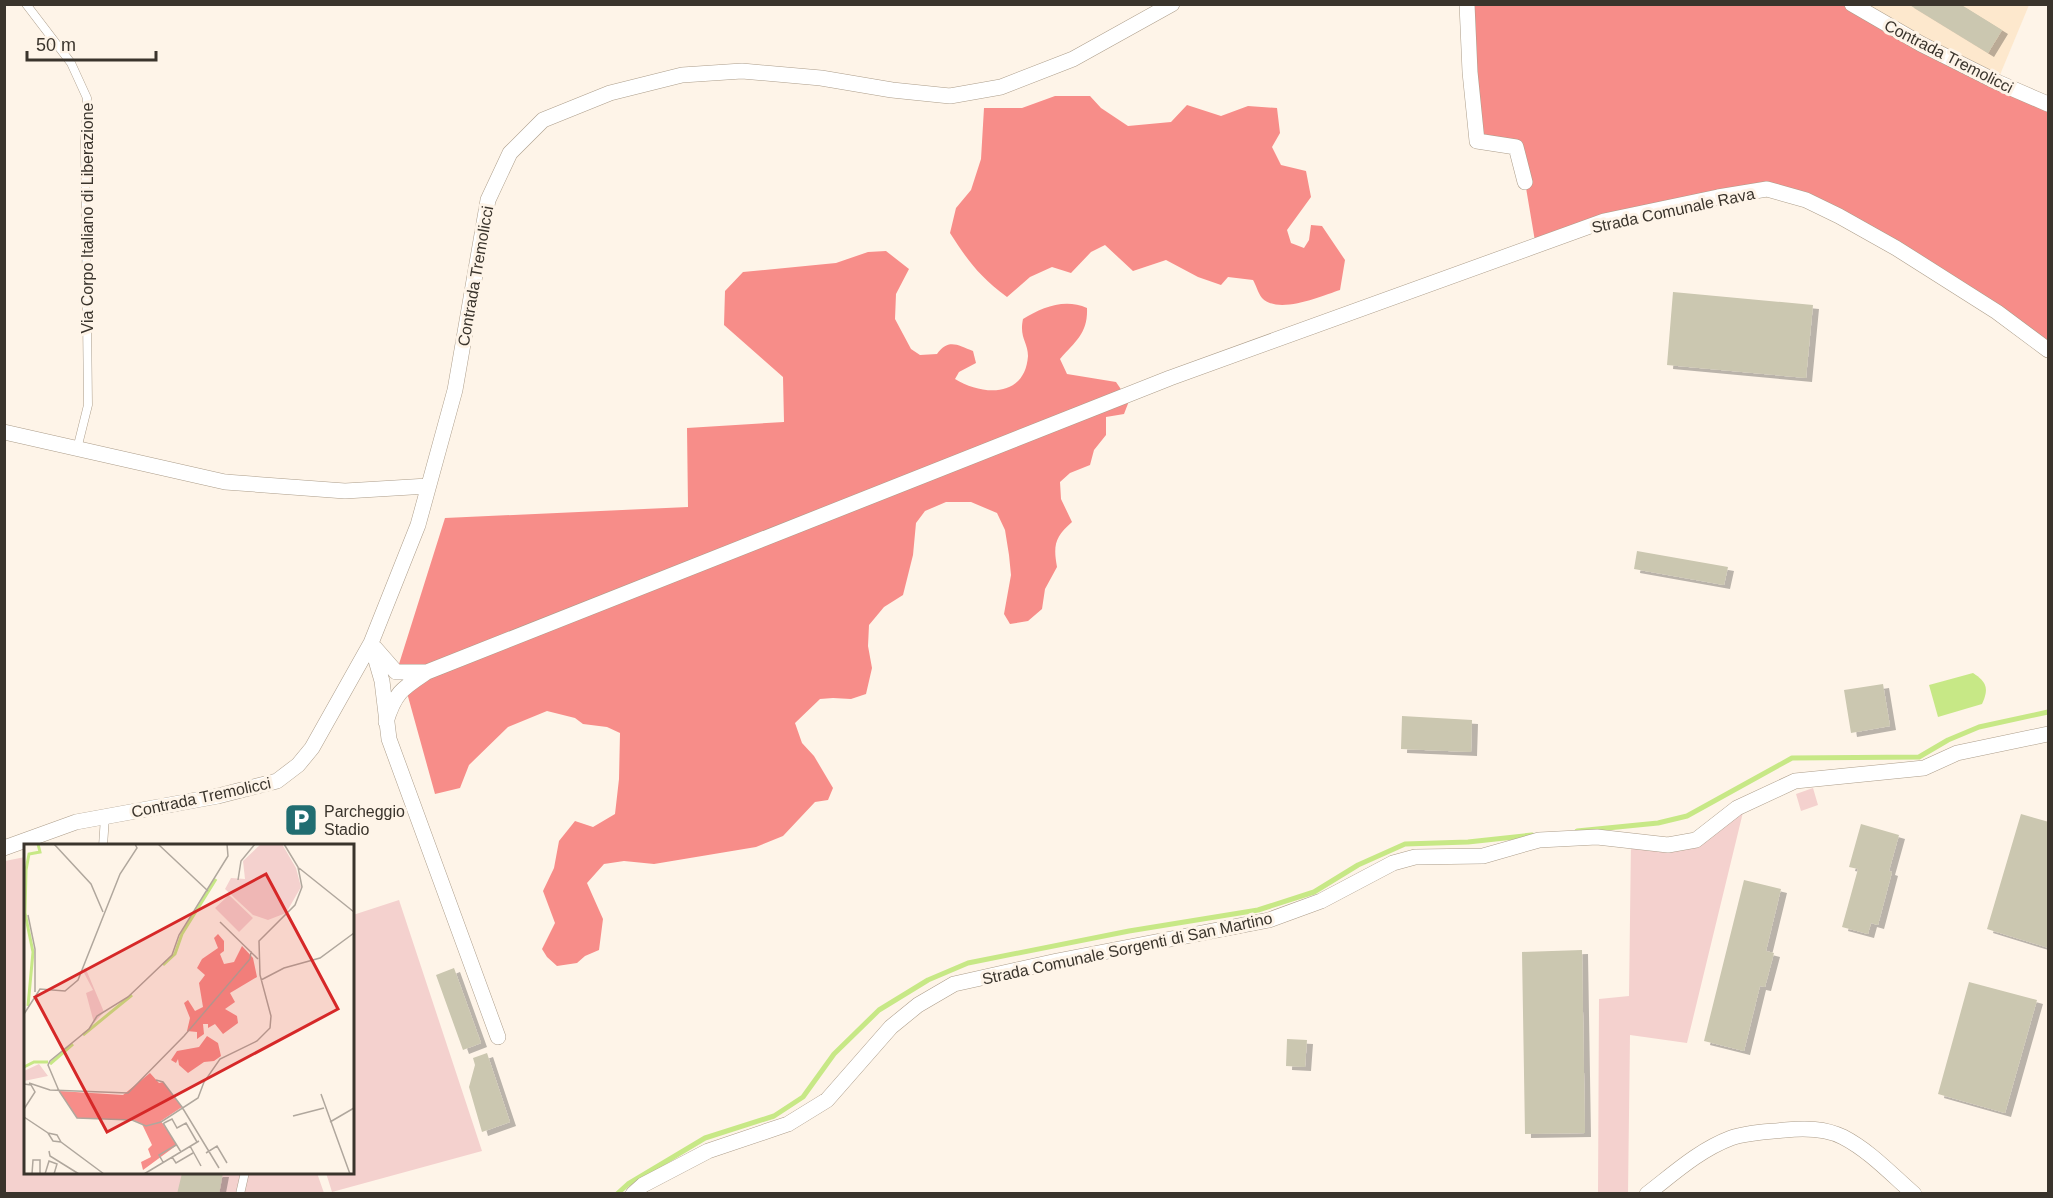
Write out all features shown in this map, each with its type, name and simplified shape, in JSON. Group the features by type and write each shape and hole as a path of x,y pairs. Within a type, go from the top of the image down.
{"street":[{"name":"Contrada Tremolicci","path":"4,848 76,822 218,796 277,781 298,765 312,748 371,643 418,525 455,390 488,200 510,153 543,120 610,93 682,75 742,71 821,78 892,90 950,96 1002,87 1073,58 1172,4"},
{"path":"1467,4 1470,72 1477,141 1516,147 1525,182"},
{"name":"Contrada Tremolicci","path":"1852,4 1921,44 1997,82 2049,104"},
{"name":"Strada Comunale Rava","path":"427,672 1170,378 1604,221 1767,189 1806,200 1896,248 1997,312 2049,350"},
{"path":"4,432 225,482 345,492 428,486"},
{"path":"371,643 396,672"},
{"path":"371,643 382,683 389,739 498,1037"},
{"path":"382,683 388,675 396,672 427,672"},
{"path":"382,683 390,691 401,689 427,672"},
{"path":"386,722 391,704 401,689"},
{"name":"Strada Comunale Sorgenti di San Martino","path":"633,1194 643,1185 708,1151 789,1124 826,1100 891,1027 918,1005 954,984 1057,961 1269,920 1321,901 1393,863 1415,857 1483,856 1539,840 1597,837 1668,845 1696,840 1737,808 1795,781 1924,768 1957,753 2049,734"},
{"path":"1647,1194 1694,1158 1731,1138 1753,1133 1803,1128 1824,1130 1841,1136 1863,1149 1914,1194"}],"lane":[{"name":"Via Corpo Italiano di Liberazione","path":"26,4 71,63 87,98 85,142 88,405 77,449"},
{"path":"103,844 105,817"},
{"path":"240,1194 245,1174"}],"shaded area":[{"path":"1467,5 1852,5 2048,104 2048,350 1896,248 1767,189 1718,197 1536,247 1525,182 1516,147 1477,141"},
{"path":"1852,5 2029,5 1997,82"},
{"path":"1055,96 1090,96 1101,108 1128,126 1171,122 1187,105 1221,116 1248,106 1277,108 1280,133 1272,147 1281,165 1306,171 1311,197 1287,230 1291,243 1304,248 1309,240 1311,225 1322,226 1345,260 1340,290 1300,303 1278,305 1262,298 1253,280 1228,277 1221,285 1198,277 1166,260 1133,271 1105,245 1091,252 1071,273 1052,267 1030,277 1007,297 975,268 950,233 956,208 971,190 981,159 984,108 1022,108"},
{"path":"886,251 909,269 896,294 895,319 911,349 920,355 937,354 945,346 954,344 973,351 976,363 959,372 955,379 966,385 990,390 1001,390 1011,386 1019,380 1025,370 1028,356 1022,331 1023,319 1054,305 1079,305 1087,308 1087,317 1080,336 1060,359 1067,374 1116,382 1129,401 1124,414 1106,417 1106,435 1094,450 1090,465 1070,473 1060,482 1061,499 1072,522 1062,532 1057,542 1055,553 1057,567 1045,589 1042,609 1028,621 1010,624 1004,614 1011,575 1005,530 997,513 971,502 946,502 925,511 916,523 913,555 903,595 884,607 869,625 868,646 872,668 866,694 851,699 820,699 795,723 802,743 814,756 833,788 828,800 815,802 783,836 756,847 654,864 624,861 604,864 587,883 603,919 599,950 585,956 577,963 557,966 542,949 555,923 543,891 554,868 559,841 575,821 593,827 615,814 619,779 620,733 607,727 583,724 575,718 547,711 508,727 469,765 460,788 435,794 399,664 445,518 688,507 687,428 784,422 783,377 724,325 725,291 743,272 836,263 868,252"},
{"path":"1973,673 1985,686 1986,694 1982,704 1938,717 1929,685"},
{"path":"1813,788 1818,805 1801,811 1796,794"},
{"path":"1745,804 1687,1043 1630,1035 1628,1193 1598,1194 1599,999 1629,996 1631,840 1696,840"},
{"path":"24,857 24,1174 317,1174 324,1193 5,1193 5,861"},
{"path":"399,900 482,1151 332,1192 326,1174 354,1174 354,915"}],"building":[{"path":"1908,4 1960,4 2002,30 1988,53"},
{"path":"1673,292 1813,305 1806,378 1667,365"},
{"path":"1637,551 1728,567 1724,585 1634,569"},
{"path":"1883,684 1890,726 1851,733 1844,690"},
{"path":"1402,716 1472,720 1471,752 1401,749"},
{"path":"2021,814 2049,822 2049,948 1987,929"},
{"path":"1861,824 1899,835 1878,925 1871,923 1868,934 1842,927 1858,869 1849,867"},
{"path":"1744,880 1781,889 1766,951 1774,953 1765,987 1760,986 1744,1051 1704,1041"},
{"path":"1582,950 1585,1133 1525,1134 1522,952"},
{"path":"454,968 481,1043 463,1050 436,975"},
{"path":"1969,982 2037,1000 2005,1113 1938,1094"},
{"path":"1287,1039 1307,1040 1305,1067 1286,1066"},
{"path":"487,1053 510,1122 482,1132 469,1087 475,1065 473,1058"},
{"path":"182,1174 223,1174 219,1194 177,1194"}],"waterway":[{"path":"1577,831 1658,823 1687,816 1792,758 1919,757 1948,740 1979,727 2048,712"},
{"path":"617,1194 628,1184 705,1138 774,1116 803,1097 834,1054 879,1010 928,980 968,963 1129,931 1258,910 1314,892 1358,865 1405,844 1468,842 1532,835"}],"place":[{"name":"Parcheggio Stadio","path":"301,820"}]}
